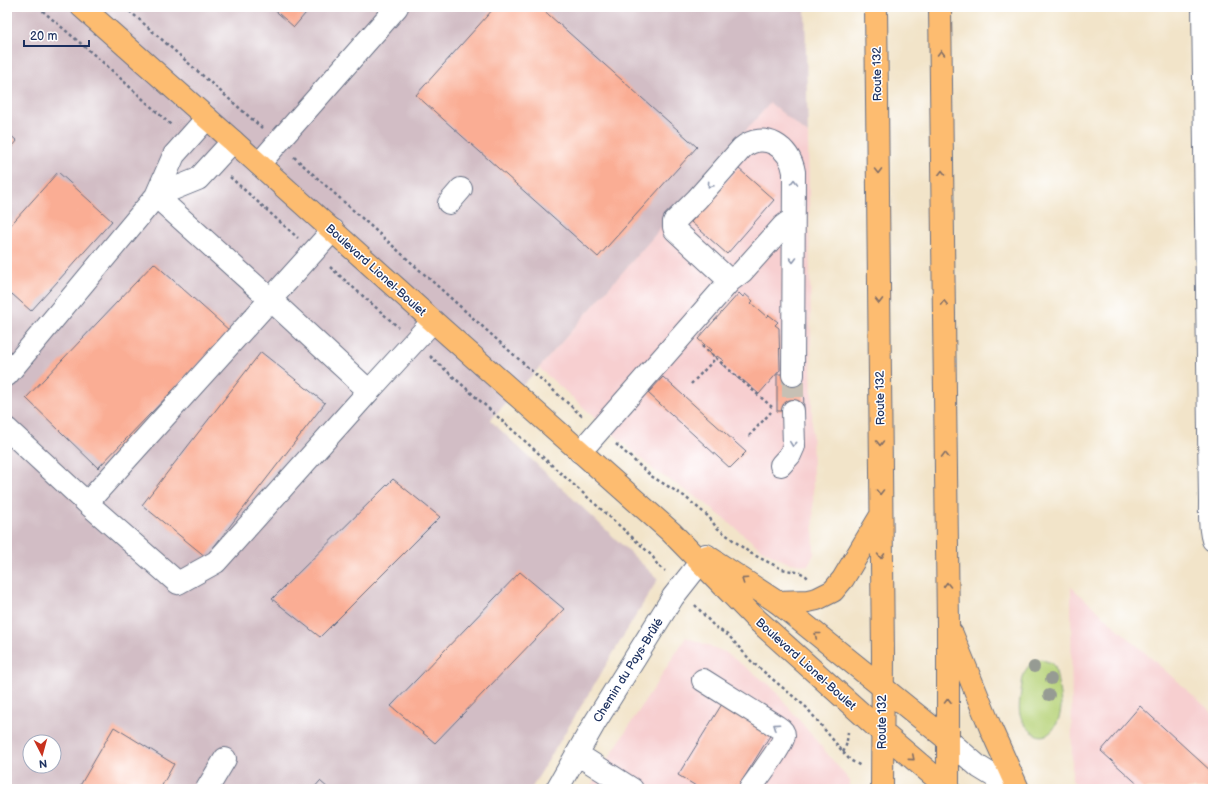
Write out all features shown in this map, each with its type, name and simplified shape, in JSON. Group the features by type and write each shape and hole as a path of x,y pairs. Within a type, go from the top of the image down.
{"main road":[{"name":"Boulevard Lionel-Boulet","path":"82,7 671,532 704,559 777,602 948,740"},
{"name":"Route 132","path":"876,7 883,733 882,789"},
{"path":"940,7 948,624 948,789"},
{"path":"777,602 808,601 817,599 833,590 843,579 880,517"},
{"name":"Boulevard Lionel-Boulet","path":"704,559 756,619 948,789"},
{"path":"948,624 1017,789"}],"street":[{"path":"259,164 397,7"},
{"path":"1203,7 1208,37 1211,530 1213,540"},
{"path":"7,375 156,196 174,155 207,118"},
{"path":"156,196 198,179 233,141"},
{"path":"730,281 675,230 674,222 698,199 742,148 748,143 758,141 769,142 783,150 789,157 793,164 794,172 793,375"},
{"path":"156,196 369,391"},
{"path":"580,452 730,281 742,272 783,226 793,221"},
{"path":"87,503 333,230"},
{"path":"7,429 178,584 216,562 433,321"},
{"path":"781,465 790,455 794,446 793,411"},
{"name":"Chemin du Pays-Brûlé","path":"557,789 594,724 665,610 704,559"},
{"path":"703,680 776,726 784,733 778,749 750,789"},
{"path":"948,740 979,767 1017,789"},
{"path":"577,754 632,789"},
{"path":"207,789 225,759"}],"path":[{"path":"38,7 106,65 176,129"},
{"path":"125,7 261,128"},
{"path":"293,157 585,418"},
{"path":"229,176 297,237"},
{"path":"324,262 400,329"},
{"path":"698,343 774,409 749,436"},
{"path":"430,355 642,546 653,557 658,566"},
{"path":"691,384 716,358"},
{"path":"612,440 651,476 684,496 709,517 716,527 750,553 782,569 806,576 811,584"},
{"path":"714,626 729,636 752,662 806,707 850,760 861,766"},
{"path":"843,752 846,748 848,737"}],"shaded area":[{"path":"7,7 805,7 808,134 770,103 539,368 490,420 658,579 531,789 7,789"},
{"path":"770,102 808,134 814,554 808,566 786,562 761,549 705,503 655,471 539,368"},
{"path":"1071,587 1213,713 1213,789 1078,789 1072,780"},
{"path":"686,637 725,652 770,685 850,781 850,789 589,789"}],"green space":[{"path":"1041,659 1051,663 1055,667 1060,692 1061,707 1055,727 1046,735 1040,736 1034,734 1025,725 1020,715 1019,708 1025,672 1033,662"}],"building":[{"path":"271,7 311,7 294,27"},
{"path":"495,7 540,7 697,147 598,257 416,95"},
{"path":"7,132 17,141 7,154"},
{"path":"738,168 774,200 727,254 691,222"},
{"path":"58,172 112,221 31,311 12,294 7,300 7,229"},
{"path":"154,263 230,331 98,468 26,398"},
{"path":"739,293 743,297 745,294 753,301 751,303 767,317 769,315 778,322 775,325 779,328 780,370 759,394 721,364 724,361 717,356 716,358 709,352 711,350 698,339"},
{"path":"261,352 325,403 206,557 142,505"},
{"path":"777,374 803,374 804,411 777,411"},
{"path":"663,377 746,452 730,468 648,393"},
{"path":"393,479 440,517 320,637 272,599"},
{"path":"520,572 564,609 435,743 391,706"},
{"path":"722,704 771,734 737,789 701,789 678,775"},
{"path":"1140,706 1213,773 1213,789 1143,789 1101,751"},
{"path":"114,727 174,764 160,789 78,789"},
{"path":"320,781 329,789 313,789"}],"tunnel":[{"path":"793,375 793,411"}]}
